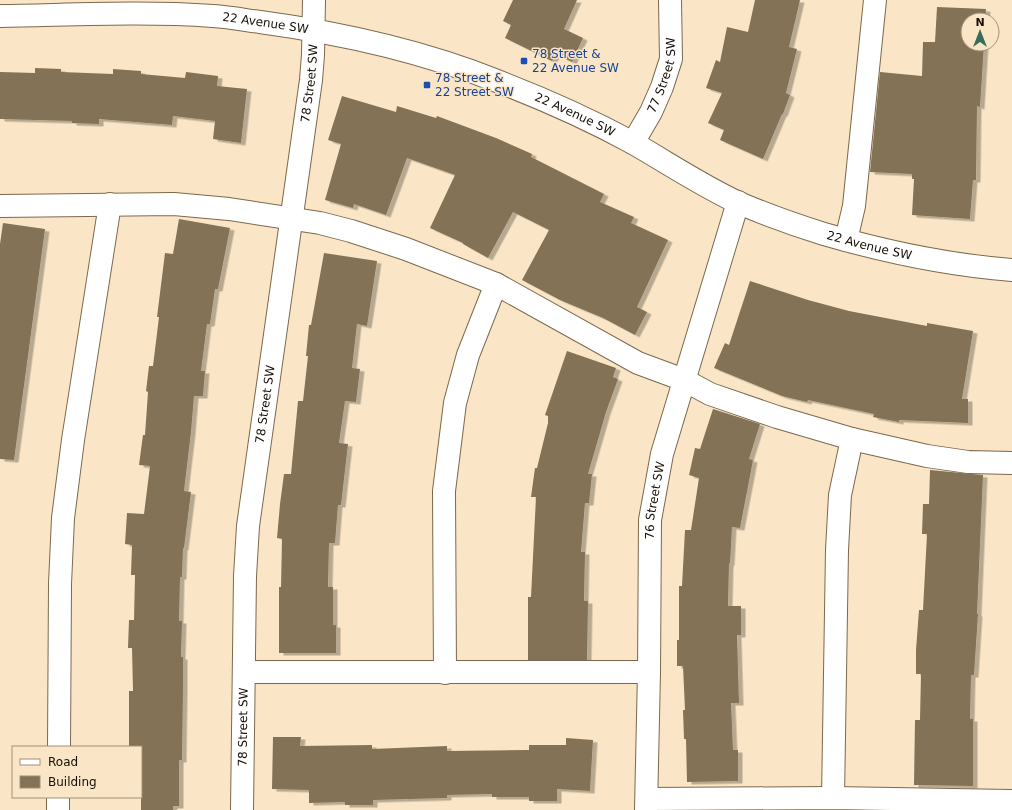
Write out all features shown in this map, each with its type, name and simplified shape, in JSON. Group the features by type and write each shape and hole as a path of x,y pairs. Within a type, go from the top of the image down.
{"street":[{"name":"78 Street SW","path":"242,810 245,576 248,526 311,80 314,0"},
{"path":"846,240 854,206 875,0"},
{"name":"77 Street SW","path":"633,143 662,87 671,59 670,1"},
{"name":"22 Avenue SW","path":"0,16 136,14 206,16 313,30 398,49 496,80 552,103 633,143 738,202 776,218 846,240 926,259 963,265 1012,270"},
{"name":"76 Street SW","path":"647,805 650,672 650,520 662,454 738,202"},
{"path":"59,746 60,584 63,518 73,440 110,204"},
{"path":"0,208 110,204 174,204 230,209 291,218 352,231 419,254 496,284 628,358 657,371 684,380 710,394 770,415 852,439 927,456 968,462 1012,463"},
{"path":"445,673 444,491 454,410 468,355 496,284"},
{"path":"833,798 837,550 840,495 852,439"},
{"path":"244,672 650,672"},
{"path":"58,798 58,810"},
{"path":"647,805 833,798 1012,801"}],"building":[{"path":"513,0 577,0 564,29 583,38 572,62 556,54 552,61 505,38 511,25 503,21"},
{"path":"755,0 800,0 789,47 797,49 786,93 790,95 763,159 720,140 724,130 708,123 722,93 706,88 716,60 720,62 727,27 748,32"},
{"path":"937,7 986,9 986,12 960,12 960,52 983,52 980,107 977,106 976,180 973,180 970,219 912,215 914,179 912,179 912,174 870,172 880,72 922,76 923,42 935,42"},
{"path":"35,68 61,69 61,72 113,74 113,69 141,71 141,74 185,78 186,72 218,76 217,86 247,89 241,143 213,139 215,121 173,116 172,125 99,119 99,124 72,123 72,121 0,119 0,72 35,73"},
{"path":"342,96 396,112 397,106 436,118 437,116 496,138 532,154 531,157 604,194 600,202 634,217 631,223 668,240 637,307 647,312 635,335 603,318 560,300 522,280 549,230 513,212 488,258 463,243 430,228 455,175 407,158 386,215 354,204 353,208 325,200 341,144 328,140"},
{"path":"179,219 230,228 218,289 215,289 210,324 207,324 201,371 205,371 203,396 194,396 184,491 191,492 183,548 182,577 180,577 179,621 182,621 181,657 183,657 183,688 182,760 179,760 179,806 173,806 173,810 141,810 142,746 129,746 129,691 133,691 132,648 128,648 129,620 134,620 135,575 131,575 132,545 125,544 127,513 144,514 150,466 139,465 143,435 145,435 148,392 146,391 149,366 153,366 165,253 173,254"},
{"path":"3,223 45,229 14,460 0,459 0,244"},
{"path":"324,253 377,261 367,326 357,324 352,368 360,369 356,402 345,401 339,443 348,444 341,505 338,505 335,543 329,543 328,587 333,587 333,625 336,625 336,653 279,653 279,587 281,587 282,539 277,538 280,504 284,474 291,474 298,401 303,401 308,356 306,356 309,325 311,325"},
{"path":"750,281 808,300 849,311 927,326 927,323 973,331 962,399 968,399 968,423 899,420 899,422 873,417 874,414 782,396 714,368 725,343 729,345"},
{"path":"567,351 616,368 613,377 618,379 606,412 588,474 592,474 589,503 585,503 581,552 585,552 584,601 588,601 587,660 528,660 528,597 531,597 536,497 531,497 535,468 537,468 548,423 548,416 545,415"},
{"path":"713,409 760,424 749,459 753,460 740,528 732,527 730,564 729,563 728,606 741,606 741,635 737,635 739,703 731,703 733,750 738,750 738,781 687,782 686,739 684,739 683,710 685,710 683,666 677,666 677,640 679,640 679,586 682,586 685,530 691,530 699,478 689,475 695,448 700,449"},
{"path":"930,470 983,475 978,614 974,675 971,675 970,719 973,719 973,786 914,785 915,720 920,720 921,674 916,674 916,650 919,610 923,610 927,534 922,534 923,504 929,504"},
{"path":"273,737 301,737 300,746 372,745 372,749 447,746 447,751 529,750 529,745 566,745 566,738 593,740 590,791 557,789 557,801 529,801 529,797 492,797 492,794 447,795 447,798 373,800 373,805 345,805 345,802 309,803 309,790 272,789"}],"place":[{"name":"78 Street & 22 Avenue SW","path":"524,61"},
{"name":"78 Street & 22 Street SW","path":"427,85"}]}
